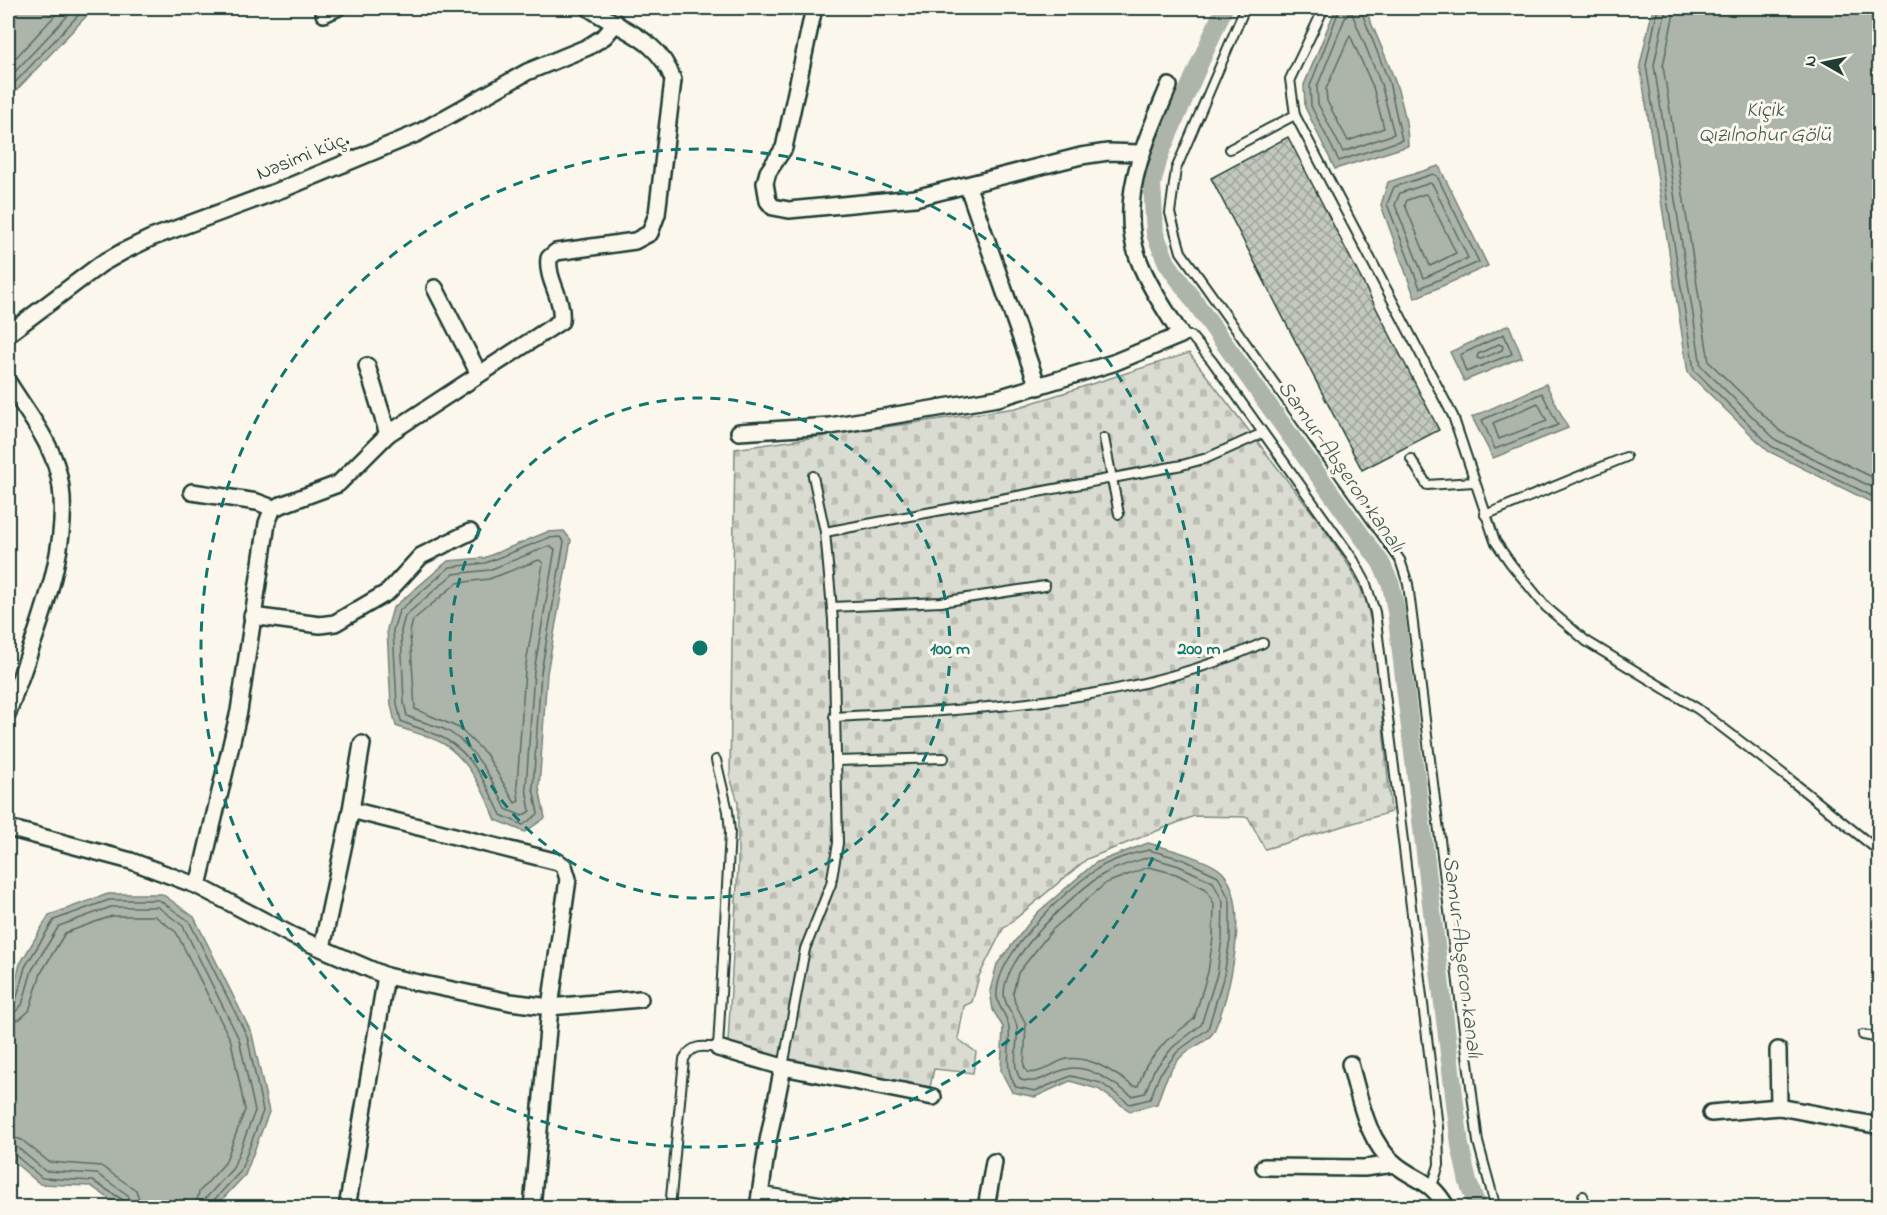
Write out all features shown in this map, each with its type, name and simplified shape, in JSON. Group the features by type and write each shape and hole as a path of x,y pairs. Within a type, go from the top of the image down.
{"street":[{"path":"192,492 257,502 273,508 338,484 388,435 561,321 563,308 548,266 549,258 556,252 634,241 650,233 657,214 673,80 668,64 657,50 590,8"},
{"path":"813,8 784,148 768,172 765,183 768,201 773,207 789,210 872,204 915,198 968,187 1081,156 1108,152 1140,153"},
{"name":"Nəsimi küç.","path":"8,334 101,264 124,251 151,238 284,189 418,133 527,72 588,47 605,36 616,23"},
{"path":"740,432 830,426 998,398 1113,363 1181,335 1138,258 1131,197 1140,153 1169,86"},
{"path":"968,187 1038,387"},
{"path":"435,288 479,374"},
{"path":"367,366 388,435"},
{"path":"8,382 43,438 56,464 62,512 62,536 54,572 8,713"},
{"path":"198,886 239,711 267,523 273,508"},
{"path":"252,616 320,625 334,624 388,592 421,556 470,532"},
{"path":"322,948 351,810 362,744"},
{"path":"351,810 495,848 558,861 564,866 568,879 550,1007 532,1208"},
{"path":"8,828 131,861 198,886 322,948 386,976 510,1002 550,1007 640,999"},
{"path":"347,1208 386,976"},
{"path":"718,1048 783,1067 933,1097"},
{"path":"1778,1050 1779,1107"},
{"path":"1350,1064 1371,1133 1395,1164 1432,1186 1447,1208"},
{"path":"783,1067 759,1201 840,1208"},
{"path":"1711,1113 1779,1107 1880,1126"},
{"path":"986,1208 994,1162"},
{"path":"1264,1167 1364,1168 1395,1164"}],"lane":[{"path":"1245,8 1176,169 1170,213 1173,231 1181,252 1400,560 1408,584 1478,1142 1496,1208"},
{"path":"1324,8 1290,79 1295,116 1453,416 1495,541 1545,607 1586,641 1698,709 1880,852"},
{"path":"1230,149 1295,116"},
{"path":"1181,335 1191,336 1199,344 1353,559 1365,581 1375,612 1438,1127 1439,1165 1432,1186"},
{"path":"825,532 994,501 1112,476 1182,465 1207,458 1263,433"},
{"path":"1104,438 1119,514"},
{"path":"1485,515 1626,457"},
{"path":"1412,459 1420,478 1427,485 1474,482"},
{"path":"783,1067 806,949 831,884 838,843 832,607 825,532 813,476"},
{"path":"832,607 941,602 1045,586"},
{"path":"834,717 998,708 1097,693 1203,668 1263,643"},
{"path":"836,761 944,758"},
{"path":"670,1208 684,1059 689,1051 699,1046 718,1048 730,832 728,811 716,760"},
{"path":"1863,1035 1880,1038"},
{"path":"1581,1208 1583,1196"}],"green space":[{"path":"1189,353 1324,528 1349,566 1365,597 1375,639 1391,812 1265,849 1248,817 1194,816 1087,859 1003,929 979,976 972,1002 964,1006 958,1039 976,1052 973,1073 934,1069 930,1087 793,1062 728,1042 738,867 738,802 730,777 735,449 1016,408"}],"water":[{"path":"8,8 94,8 8,99"},
{"path":"1336,8 1365,8 1399,93 1407,128 1408,146 1335,169 1305,107 1304,85"},
{"name":"Kiçik Qızılnohur Gölü","path":"1653,8 1879,8 1879,506 1768,451 1688,373 1640,65"},
{"path":"1439,166 1488,266 1415,298 1381,205 1388,182"},
{"path":"1509,325 1522,357 1464,381 1450,352"},
{"path":"1546,384 1568,428 1493,458 1472,417"},
{"path":"564,531 571,540 547,673 539,788 545,818 525,832 496,820 469,768 453,751 439,741 396,726 391,705 387,629 393,608 448,561 484,558 547,532"},
{"path":"1148,843 1188,855 1217,868 1223,873 1231,888 1236,906 1235,951 1226,996 1212,1035 1185,1053 1175,1064 1164,1083 1157,1104 1130,1111 1098,1089 1070,1081 1035,1097 1012,1092 1001,1071 1003,1027 993,1010 990,991 997,964 1037,913 1095,863"},
{"path":"108,894 162,894 194,917 252,1034 269,1112 245,1175 215,1207 121,1207 91,1186 40,1184 8,1157 8,1009 20,964 49,915"}],"building":[{"path":"1288,137 1439,430 1362,470 1211,178"}],"waterway":[{"name":"Samur-Abşeron kanalı","path":"1224,8 1160,154 1152,184 1155,234 1167,263 1381,563 1391,585 1460,1145 1468,1182 1478,1208"}]}
